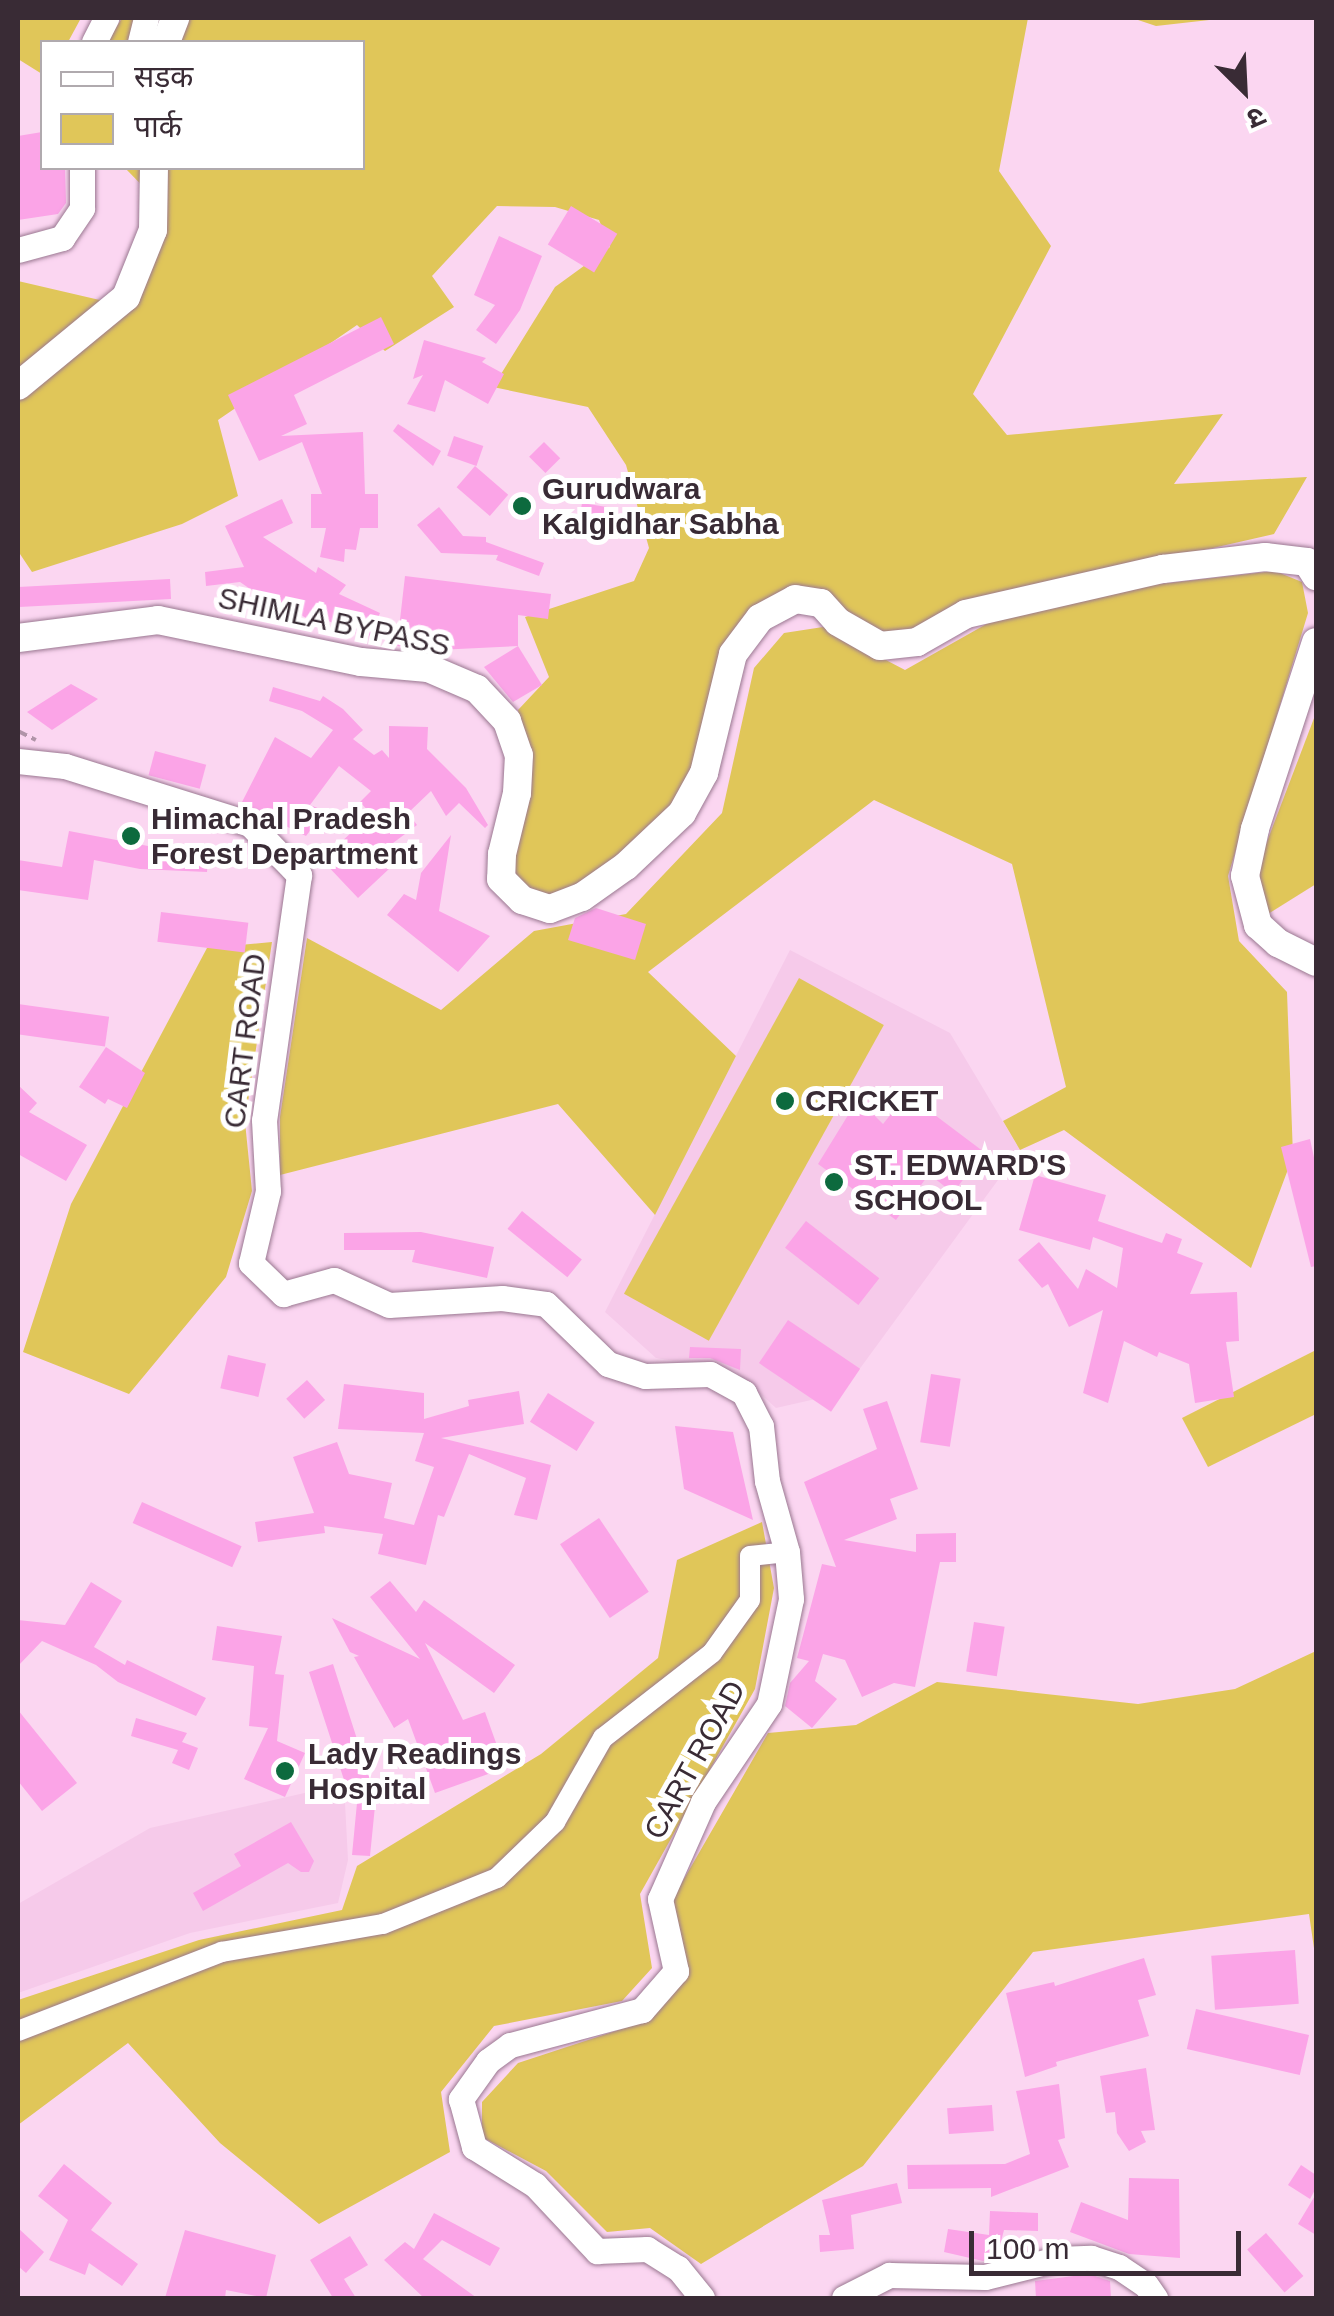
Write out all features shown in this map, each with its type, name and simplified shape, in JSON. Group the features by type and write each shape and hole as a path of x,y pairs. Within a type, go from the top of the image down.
{"highway":[{"path":"18,386 126,297 153,230 154,170"},
{"name":"SHIMLA BYPASS","path":"18,638 158,620 361,662 428,668 477,689 507,721 519,756 517,792 501,879 522,900 550,908 582,898 626,866 682,814 704,773 734,654 760,618 794,599 820,602 838,622 880,646 918,642 966,614 1163,569 1265,557 1307,562 1316,576"},
{"path":"1316,642 1255,829 1245,876 1258,925 1278,944 1316,962"}],"main road":[{"path":"18,250 62,238 82,208 82,170"},
{"name":"CART ROAD","path":"18,761 65,766 250,824 299,874 264,1120 268,1191 251,1263 283,1294 334,1280 389,1304 502,1298 546,1304 608,1364 645,1376 710,1374 744,1392 761,1426 767,1482 786,1552 791,1599 768,1704 703,1802 660,1899 676,1971 642,2010 510,2044 488,2061 461,2099 474,2147 535,2185 597,2251 646,2249 678,2268 702,2298"},
{"path":"844,2298 889,2275 985,2277 1057,2258 1091,2258 1120,2266 1146,2284 1154,2298"}],"street":[{"path":"18,2031 222,1952 383,1924 497,1878 555,1822 603,1738 712,1653 750,1600 750,1556 786,1552"}],"shaded area":[{"name":"ST. EDWARD'S SCHOOL","path":"790,950 950,1033 1020,1150 842,1393 776,1408 735,1371 656,1358 605,1312"},
{"path":"344,1784 348,1860 338,1903 190,1933 18,1993 18,1904 150,1828"}],"green space":[{"path":"18,18 81,18 69,40 40,40 40,73 18,59"},
{"path":"122,18 1028,18 999,171 1051,246 973,394 1007,435 1223,414 1174,484 1307,477 1274,534 964,605 916,633 880,638 820,595 755,613 676,809 619,861 547,900 507,874 526,755 518,710 549,677 525,617 634,581 649,548 626,465 588,407 493,387 555,287 610,247 599,220 555,207 497,206 432,276 454,307 385,351 357,325 218,420 238,496 182,524 32,572 18,551 18,281 134,308 165,209 127,170 365,170 365,40 108,40"},
{"path":"1132,18 1227,18 1156,26"},
{"path":"1275,571 1302,582 1308,613 1228,876 1239,941 1287,992 1293,1156 1251,1268 1064,1130 1020,1150 1003,1121 1066,1087 1012,864 874,800 648,972 736,1056 655,1215 558,1104 280,1175 280,1117 307,938 441,1010 534,931 626,914 722,813 754,668 784,633 823,627 905,670 990,622 1142,586"},
{"path":"1316,713 1316,884 1268,914 1257,868"},
{"path":"272,942 245,1122 252,1191 226,1277 129,1394 23,1352 71,1204 207,948"},
{"name":"CRICKET","path":"799,978 884,1025 709,1341 624,1294"},
{"path":"1316,1350 1316,1414 1208,1467 1182,1418"},
{"path":"762,1522 774,1588 755,1689 640,1894 652,1968 622,2001 494,2026 441,2092 450,2152 319,2224 220,2143 128,2043 18,2125 18,2000 199,1940 342,1910 357,1866 541,1754 658,1658 677,1560"},
{"path":"1316,1651 1316,1962 1309,1914 1033,1952 863,2166 701,2264 650,2228 607,2232 546,2171 482,2137 482,2102 518,2063 646,2021 689,1975 673,1898 768,1733 856,1725 937,1682 1138,1704 1235,1689"}],"building":[{"path":"40,132 40,170 65,170 66,203 58,214 18,220 18,136"},
{"path":"571,206 617,234 594,272 548,245"},
{"path":"499,236 542,256 520,310 496,344 476,330 495,305 474,295"},
{"path":"381,317 394,344 294,395 307,424 281,436 363,432 365,494 378,494 378,528 360,528 356,550 345,549 344,562 320,557 326,528 311,528 311,494 322,494 302,442 259,461 228,395"},
{"path":"424,340 486,358 482,362 504,374 488,404 445,380 435,412 407,404 423,375 413,379"},
{"path":"398,424 441,451 433,466 393,431"},
{"path":"454,436 483,446 476,466 447,456"},
{"path":"544,442 560,458 545,473 529,457"},
{"path":"475,466 508,495 490,516 457,487"},
{"path":"282,499 293,523 263,537 316,573 318,567 346,585 339,594 380,613 368,639 324,619 319,626 285,605 281,610 240,582 206,586 205,572 244,567 225,526"},
{"path":"582,503 612,508 609,523 579,519"},
{"path":"439,507 463,536 486,537 486,542 544,563 539,576 496,560 498,555 441,553 417,525"},
{"path":"405,576 551,594 548,619 518,615 518,646 437,650 397,646"},
{"path":"170,579 171,599 19,607 18,587"},
{"path":"518,646 542,685 513,702 484,667"},
{"path":"71,684 98,699 52,730 27,712"},
{"path":"273,687 320,701 323,696 343,709 363,730 353,739 374,755 382,750 389,758 389,726 428,727 427,749 466,788 488,825 485,828 459,803 446,816 431,791 408,813 417,825 377,855 390,868 358,898 322,860 371,814 360,802 371,791 339,766 310,805 325,811 306,836 241,804 275,737 311,758 333,730 302,711 269,701"},
{"path":"155,751 206,765 200,789 149,775"},
{"path":"69,831 148,846 209,848 207,872 140,869 94,860 88,900 18,890 18,860 62,867"},
{"path":"451,835 439,911 490,936 458,972 387,915 404,894 416,900 421,873"},
{"path":"596,908 646,924 635,960 568,940 575,918"},
{"path":"161,912 248,923 245,953 157,942"},
{"path":"18,1004 109,1017 105,1047 18,1034"},
{"path":"106,1047 145,1073 127,1108 108,1099 105,1104 79,1087"},
{"path":"18,1085 37,1103 29,1112 87,1145 66,1181 18,1154"},
{"path":"907,1094 984,1152 953,1193 929,1174 896,1220 818,1164 858,1099 883,1124"},
{"path":"1310,1139 1316,1167 1316,1266 1311,1267 1281,1147"},
{"path":"1035,1175 1106,1195 1098,1221 1162,1243 1166,1233 1182,1239 1177,1253 1203,1263 1190,1294 1237,1292 1239,1341 1226,1342 1234,1397 1195,1403 1189,1364 1159,1352 1157,1357 1124,1341 1108,1403 1083,1393 1103,1310 1069,1327 1048,1284 1042,1288 1018,1260 1039,1242 1078,1289 1086,1269 1117,1288 1123,1248 1093,1237 1090,1250 1019,1230"},
{"path":"522,1211 582,1259 567,1277 508,1229"},
{"path":"806,1221 879,1278 858,1305 785,1248"},
{"path":"421,1232 494,1247 487,1278 412,1262 415,1250 344,1250 344,1233"},
{"path":"788,1320 860,1369 831,1412 759,1363"},
{"path":"690,1347 741,1349 740,1370 710,1358 689,1358"},
{"path":"228,1355 266,1364 258,1397 220,1388"},
{"path":"931,1374 961,1379 950,1447 920,1442"},
{"path":"307,1380 325,1400 304,1419 286,1399"},
{"path":"344,1384 424,1393 424,1419 469,1406 468,1400 519,1391 524,1424 441,1438 551,1465 537,1520 514,1515 526,1478 469,1454 444,1517 438,1515 426,1565 378,1554 383,1534 324,1526 325,1533 258,1542 255,1522 314,1513 293,1457 337,1442 349,1474 392,1483 384,1518 414,1525 434,1467 415,1461 424,1433 338,1429"},
{"path":"548,1393 595,1422 577,1451 530,1422"},
{"path":"887,1401 918,1489 890,1499 897,1519 844,1540 916,1552 916,1534 956,1533 956,1562 940,1562 915,1687 894,1683 862,1697 845,1660 823,1654 815,1681 837,1699 812,1728 785,1706 790,1683 809,1661 797,1658 822,1564 836,1567 804,1482 877,1449 863,1409"},
{"path":"675,1426 733,1432 753,1520 684,1489"},
{"path":"142,1502 242,1546 232,1567 133,1523"},
{"path":"599,1518 649,1592 610,1618 560,1544"},
{"path":"390,1581 416,1612 424,1600 515,1665 494,1693 425,1643 463,1720 485,1712 505,1768 435,1793 408,1719 394,1728 354,1657 359,1656 350,1652 332,1618 420,1659 370,1597"},
{"path":"91,1582 122,1601 94,1647 125,1665 127,1660 206,1698 196,1716 118,1682 96,1665 42,1641 18,1666 18,1620 65,1625"},
{"path":"974,1622 1005,1627 997,1676 966,1671"},
{"path":"217,1626 282,1636 275,1674 284,1675 277,1741 305,1753 285,1797 244,1779 268,1728 249,1726 254,1666 212,1660"},
{"path":"333,1664 372,1786 377,1786 370,1856 352,1855 359,1782 346,1786 309,1672"},
{"path":"18,1710 77,1783 42,1811 18,1781"},
{"path":"136,1718 187,1733 182,1742 198,1748 189,1770 172,1763 178,1750 131,1736"},
{"path":"291,1822 314,1861 309,1872 301,1872 288,1863 203,1911 193,1893 241,1866 234,1854"},
{"path":"1295,1950 1299,2004 1215,2010 1211,1956"},
{"path":"1144,1958 1156,1995 1138,2000 1149,2036 1056,2062 1057,2066 1025,2077 1006,1993 1054,1982 1055,1986"},
{"path":"1196,2009 1309,2035 1300,2075 1187,2049"},
{"path":"1146,2068 1155,2130 1141,2131 1146,2142 1129,2151 1117,2133 1115,2112 1106,2113 1100,2076"},
{"path":"1059,2084 1065,2138 1058,2140 1069,2167 991,2197 991,2188 908,2189 907,2165 1005,2164 1030,2154 1016,2091"},
{"path":"992,2105 994,2131 949,2134 947,2108"},
{"path":"64,2164 112,2203 91,2230 138,2264 122,2286 89,2263 85,2275 49,2260 68,2220 38,2196"},
{"path":"1301,2165 1316,2175 1316,2188 1310,2199 1288,2185"},
{"path":"1129,2178 1179,2179 1180,2258 1129,2254 1070,2232 1081,2202 1128,2220"},
{"path":"897,2183 902,2203 851,2215 854,2249 820,2252 819,2235 830,2235 822,2200"},
{"path":"1316,2194 1316,2235 1298,2224"},
{"path":"990,2211 1038,2213 1038,2231 1004,2230 997,2257 983,2261 944,2252 948,2229 989,2235"},
{"path":"434,2213 500,2248 490,2266 442,2240 423,2259 477,2298 424,2298 384,2260 405,2242 414,2249"},
{"path":"18,2228 44,2252 26,2273 18,2266"},
{"path":"185,2230 276,2255 266,2298 226,2290 225,2298 165,2298"},
{"path":"1266,2233 1303,2276 1285,2292 1247,2249"},
{"path":"350,2236 368,2265 344,2279 356,2298 333,2298 310,2260"},
{"path":"1089,2274 1110,2281 1111,2298 1036,2298 1035,2281"}],"place":[{"name":"Gurudwara Kalgidhar Sabha","path":"522,506"},
{"name":"Himachal Pradesh Forest Department","path":"131,836"},
{"name":"CRICKET","path":"785,1101"},
{"name":"ST. EDWARD'S SCHOOL","path":"834,1182"},
{"name":"Lady Readings Hospital","path":"285,1771"}]}
